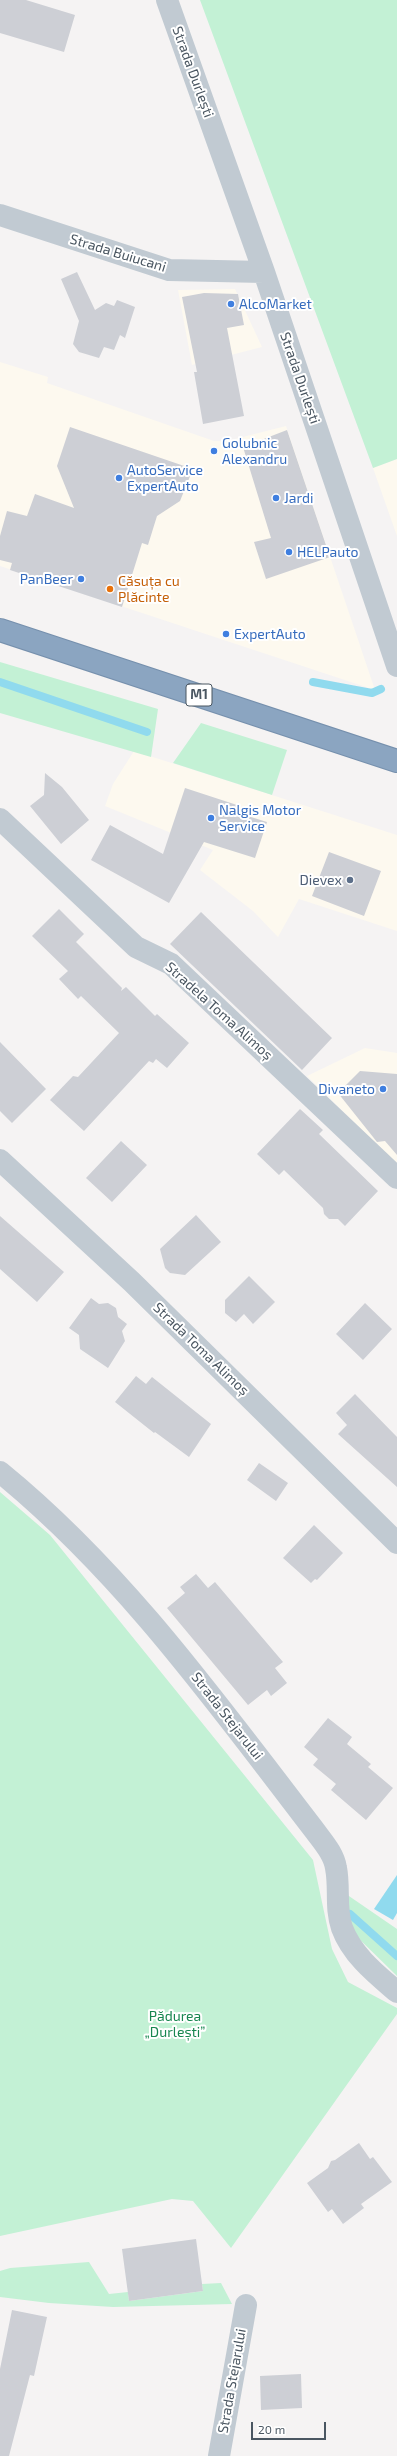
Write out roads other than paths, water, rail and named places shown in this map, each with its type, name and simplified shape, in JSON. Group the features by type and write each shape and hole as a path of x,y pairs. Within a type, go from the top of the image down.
{"highway":[{"name":"M1","path":"0,630 397,761"}],"street":[{"name":"Strada Durlești","path":"167,0 264,272 397,666"},
{"name":"Strada Buiucani","path":"0,215 169,270 264,272"},
{"name":"Stradela Toma Alimoș","path":"0,819 136,947 171,964 397,1178"},
{"name":"Strada Toma Alimoș","path":"0,1160 132,1282 397,1543"},
{"name":"Strada Stejarului","path":"0,1472 41,1505 112,1578 184,1661 315,1831 330,1852 336,1867 338,1911 342,1929 364,1962 397,1992"},
{"name":"Strada Stejarului","path":"219,2456 246,2305"}],"water":[{"path":"397,1875 397,1913 393,1920 374,1909"}],"waterway":[{"path":"0,682 147,732"},
{"path":"313,682 372,693 381,689"},
{"path":"350,1914 397,1956"}],"place":[{"name":"AlcoMarket","path":"231,304"},
{"name":"Golubnic Alexandru","path":"214,451"},
{"name":"AutoService ExpertAuto","path":"119,478"},
{"name":"Jardi","path":"276,498"},
{"name":"HELPauto","path":"289,552"},
{"name":"PanBeer","path":"81,579"},
{"name":"Căsuța cu Plăcinte","path":"110,589"},
{"name":"ExpertAuto","path":"226,634"},
{"name":"Nalgis Motor Service","path":"211,818"},
{"name":"Dievex","path":"350,880"},
{"name":"Divaneto","path":"383,1089"}],"park label":[{"name":"Pădurea „Durlești”","path":"175,2024"}]}
